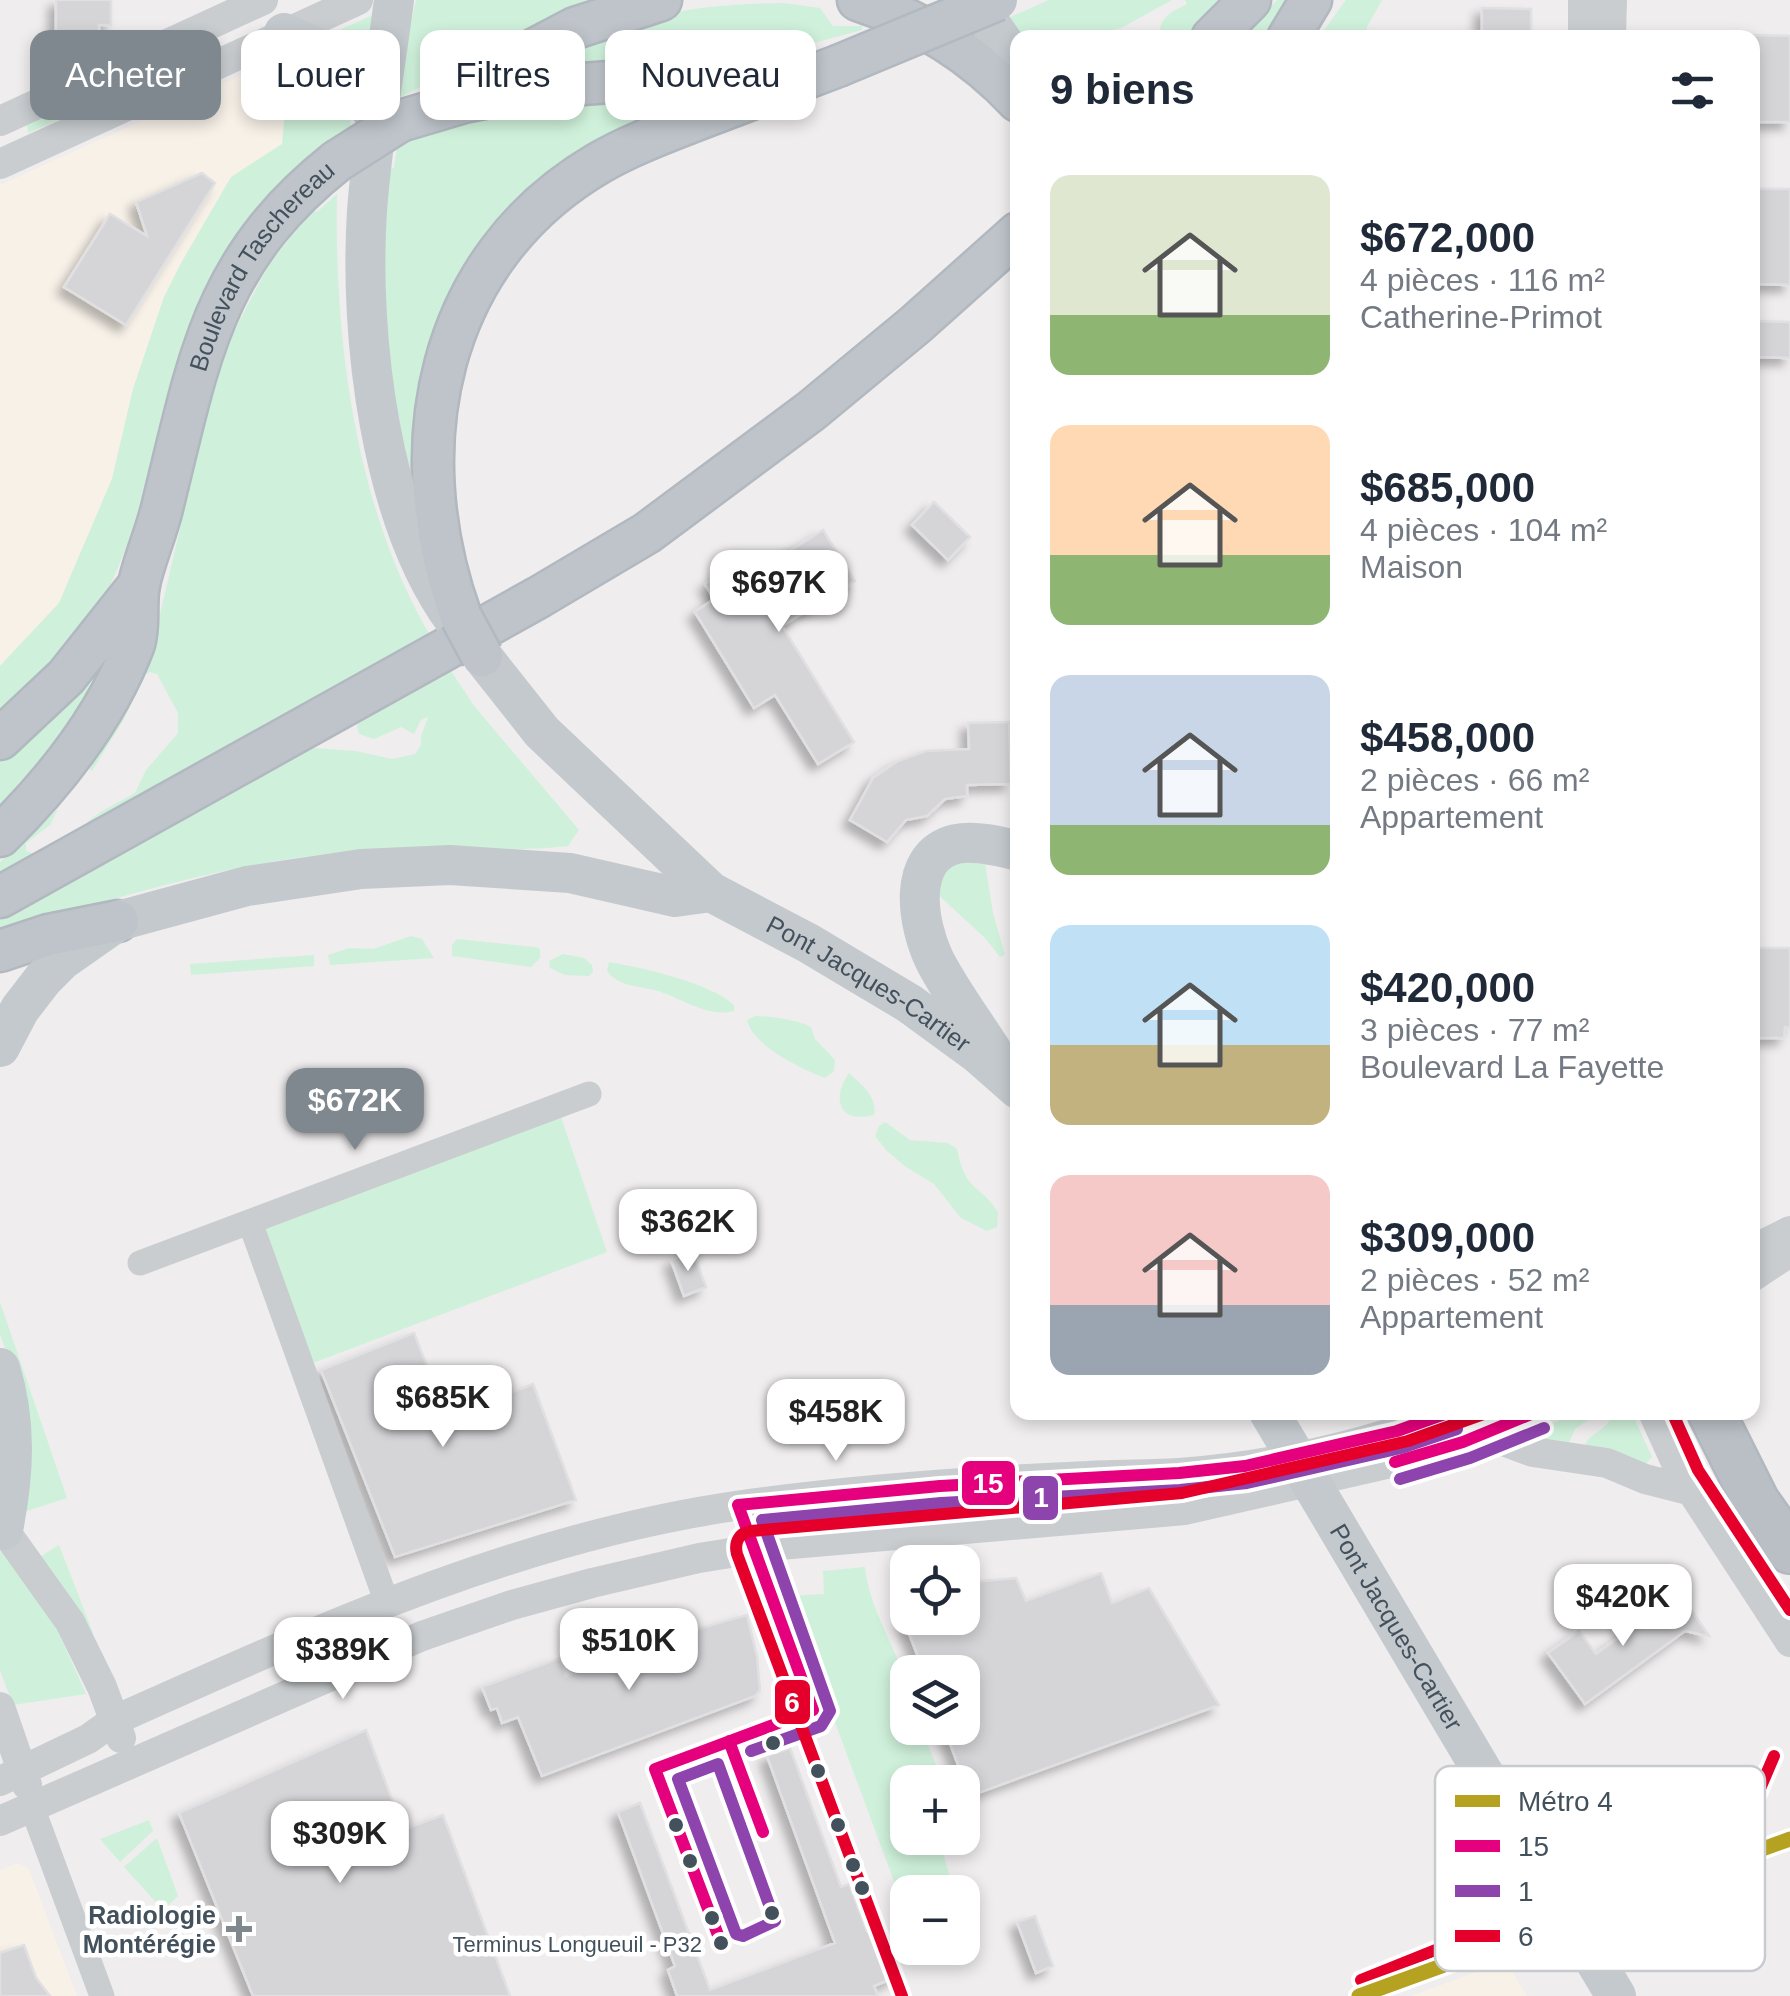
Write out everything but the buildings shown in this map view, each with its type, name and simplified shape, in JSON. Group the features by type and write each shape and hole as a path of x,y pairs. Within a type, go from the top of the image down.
{"highway":[{"path":"400,114 554,37 661,0"},
{"path":"858,0 940,36 1010,93"},
{"name":"Boulevard Taschereau","path":"400,117 542,87 838,66 998,0"},
{"path":"1220,30 1250,0"},
{"path":"1293,30 1311,0"},
{"path":"482,656 458,619 448,580 434,508 432,443 434,408 446,358 463,313 484,274 510,238 544,203 598,164 644,140 838,66"},
{"name":"Boulevard Taschereau","path":"0,836 61,770 105,704 136,638 139,584 163,505 194,376 218,308 270,225 316,178 389,120"},
{"path":"0,896 526,605 648,533 776,439 915,325 1010,239"},
{"path":"0,739 66,677 139,584"},
{"path":"0,951 48,934 118,920"},
{"path":"1714,1420 1756,1502 1790,1550"}],"main road":[{"path":"393,30 394,0"},
{"path":"974,0 1010,52"},
{"path":"389,120 367,213 366,275 382,433 409,534 435,590 458,619"},
{"path":"482,656 542,732 711,892"},
{"path":"995,1057 930,948 921,917 921,885 930,861 955,844 1010,850"},
{"path":"0,1047 20,1009 44,978 118,920 262,883 361,869 422,866 543,869 596,877 675,897 711,892"},
{"name":"Pont Jacques-Cartier","path":"711,892 835,958 995,1057"},
{"path":"0,1368 8,1394 13,1443 11,1486 1,1527"},
{"name":"Pont Jacques-Cartier","path":"1274,1420 1479,1766"},
{"name":"Pont Jacques-Cartier","path":"1601,1971 1616,1996"}],"street":[{"path":"0,121 274,16 358,0"},
{"path":"1583,0 1583,30"},
{"path":"1611,30 1612,0"},
{"path":"0,163 274,16"},
{"path":"140,1264 589,1094"},
{"path":"250,1222 386,1602"},
{"path":"1760,1246 1790,1232"},
{"path":"1760,1273 1790,1252"},
{"path":"12,1775 88,1739 115,1720 386,1602 532,1552 688,1514 829,1495 1245,1466 1427,1420"},
{"path":"0,1821 422,1636 512,1605 628,1574 726,1553 804,1542 1186,1510 1391,1464 1518,1420"},
{"path":"1657,1420 1692,1491 1790,1642"},
{"path":"1484,1434 1532,1452 1607,1463 1645,1479 1692,1491"},
{"path":"1,1527 70,1622 132,1764"},
{"path":"0,1707 12,1775 32,1807 102,1996"}],"shaded area":[{"path":"241,76 241,120 284,120 282,144 231,177 181,263 164,297 133,389 112,479 59,603 0,665 0,185 143,120 221,120 221,85"},
{"path":"18,1863 29,1869 77,1996 0,1996 0,1870"},
{"path":"1479,1971 1514,1971 1527,1996 1411,1996"}],"green space":[{"path":"416,0 600,0 538,30 420,30 420,87 400,97 400,73"},
{"path":"1049,0 1172,0 1114,30 1016,30 1008,18"},
{"path":"1185,0 1236,0 1205,30 1160,30 1163,20 1187,4"},
{"path":"1277,0 1294,0 1275,30 1249,30"},
{"path":"1346,0 1382,0 1367,30 1324,30"},
{"path":"783,3 820,8 833,26 862,26 862,30 816,42 816,30 617,30 660,16 712,7"},
{"path":"373,15 373,30 339,30"},
{"path":"605,35 605,65 585,67 585,43"},
{"path":"605,101 605,120 634,120 530,188 473,253 452,290 423,369 412,454 413,497 385,392 385,171 394,168 397,147 434,130 468,120 585,120 585,102"},
{"path":"38,120 58,120 28,133 27,125"},
{"path":"284,120 350,120 351,126 281,183 228,249 190,325 175,366 136,516 108,590 76,642 0,718 0,666 59,603 112,479 133,389 164,297 231,177 282,144"},
{"path":"337,194 340,308 355,424 385,538 433,640 84,829 102,811 135,793 146,770 178,733 178,713 157,674 150,672 92,771 88,768 156,631 228,343 269,264 313,210 317,212"},
{"path":"120,635 71,727 0,808 0,757"},
{"path":"451,671 475,707 579,830 568,846 382,849 309,856 175,882 0,934 0,916 314,748 392,759 415,754 428,717 421,720 414,734 401,727 374,739 359,734 359,721"},
{"path":"58,809 50,825 26,843 26,851 38,855 0,875 0,862"},
{"path":"950,858 985,863 1005,955 1000,957 934,891"},
{"path":"411,936 422,939 434,958 330,965 328,955 349,948 373,949"},
{"path":"457,939 535,947 540,949 540,958 531,967 452,956 452,945"},
{"path":"563,954 584,958 593,972 589,976 565,975 550,968 549,961"},
{"path":"314,955 314,966 191,975 190,964"},
{"path":"609,962 693,983 723,997 734,1005 734,1011 704,1010 658,991 623,983 607,971"},
{"path":"755,1016 811,1027 815,1039 835,1060 834,1071 825,1078 779,1055 751,1030 747,1020"},
{"path":"849,1073 871,1097 874,1115 853,1116 842,1107 840,1092"},
{"path":"560,1114 607,1252 313,1363 260,1228"},
{"path":"885,1122 910,1140 948,1143 957,1149 969,1181 998,1212 997,1227 987,1231 961,1218 934,1184 887,1151 875,1136"},
{"path":"0,1302 67,1498 21,1513 16,1380 0,1334"},
{"path":"1560,1420 1588,1420 1575,1429 1568,1445 1538,1442 1540,1429"},
{"path":"1609,1420 1635,1420 1652,1457 1643,1467 1584,1447"},
{"path":"59,1545 93,1633 90,1634 38,1558"},
{"path":"0,1550 53,1620 86,1694 13,1705 0,1670"},
{"path":"865,1567 872,1598 895,1655 890,1655 890,1745 928,1745 936,1765 890,1765 890,1855 944,1855 949,1875 892,1875 788,1596 824,1594 823,1571"},
{"path":"149,1820 153,1831 120,1862 100,1839"},
{"path":"157,1838 178,1896 163,1910 124,1867"}],"metro line":[{"name":"4","path":"1765,1848 1790,1839"},
{"name":"4","path":"1359,1996 1435,1968"}],"transit line":[{"name":"15","path":"813,1710 738,1505 940,1486 1245,1466 1397,1431 1428,1420"},
{"name":"6","path":"902,1996 737,1554 738,1539 751,1531 1182,1493 1408,1441 1467,1420"},
{"name":"15","path":"1395,1462 1463,1442 1517,1420"},
{"name":"6","path":"1676,1420 1698,1470 1790,1610"},
{"name":"1","path":"1400,1479 1470,1458 1544,1428"},
{"name":"1","path":"751,1751 821,1726 830,1711 762,1520 941,1503 1247,1483 1401,1448 1457,1429"},
{"name":"15","path":"721,1943 655,1769 813,1710"},
{"name":"15","path":"729,1741 763,1832"},
{"name":"6","path":"1765,1777 1774,1756"},
{"name":"1","path":"718,1764 775,1921 743,1936 736,1934 678,1779 718,1764"},
{"name":"6","path":"1361,1980 1435,1950"}],"place":[{"name":"Radiologie Montérégie","path":"239,1929"},
{"name":"Terminus Longueuil - P32","path":"721,1943"}]}
